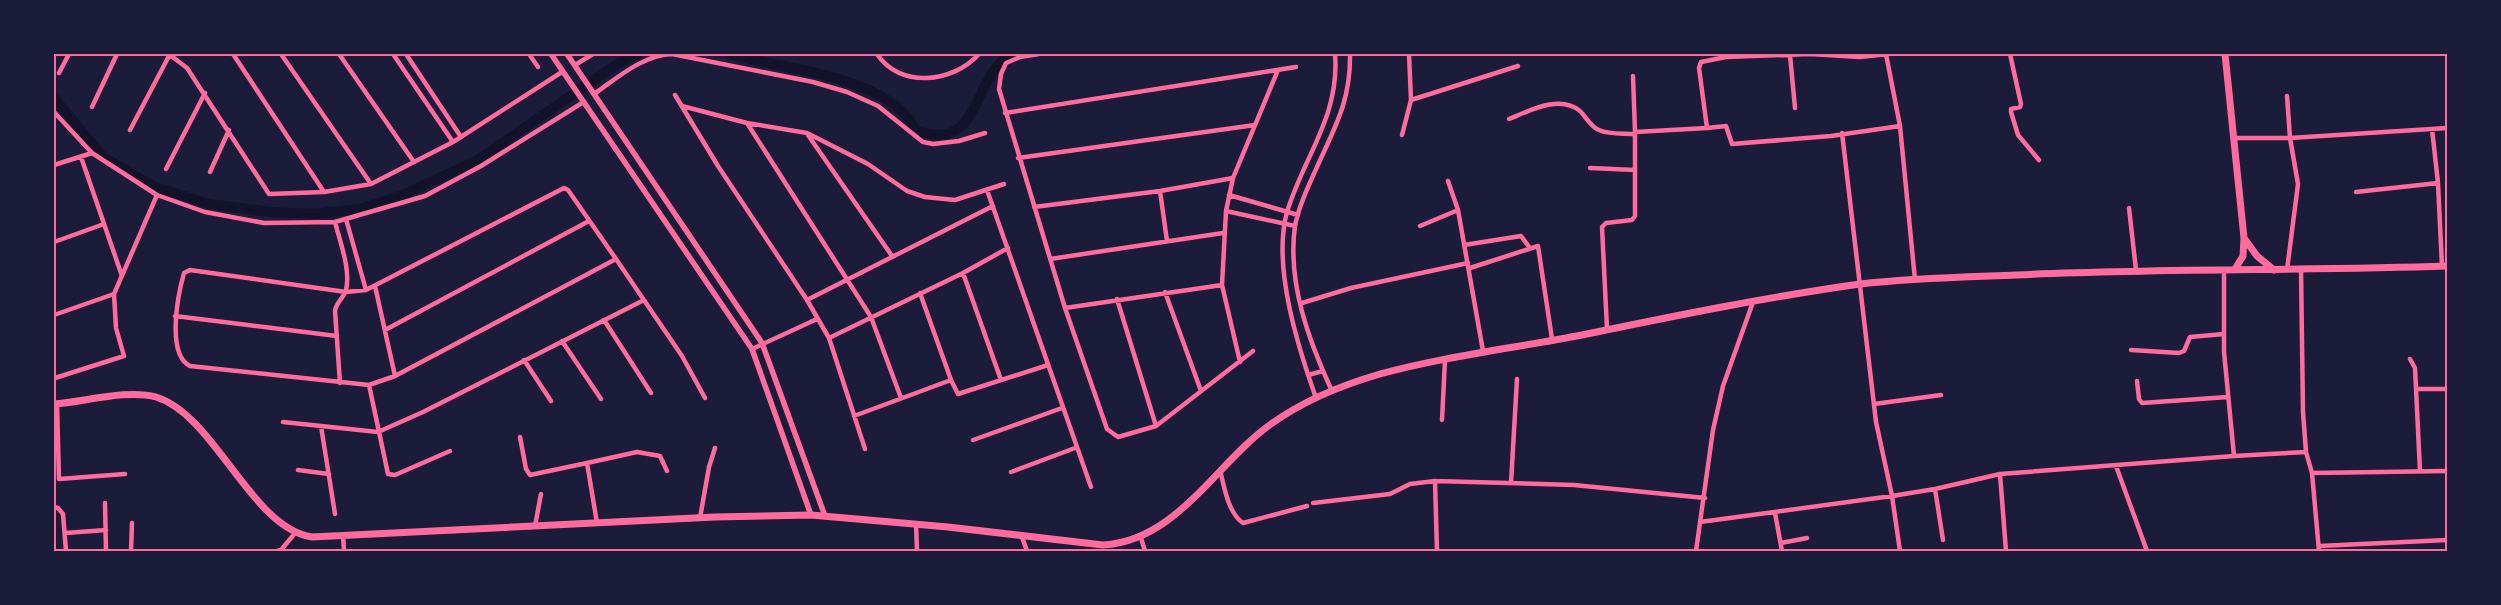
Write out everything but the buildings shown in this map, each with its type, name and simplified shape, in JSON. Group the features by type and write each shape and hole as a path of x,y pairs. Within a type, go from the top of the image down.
{"main road":[{"path":"2225,54 2244,238 2243,256 2235,269"},
{"path":"2244,238 2257,256 2274,270"},
{"path":"56,404 140,395 154,397 174,405 207,438 272,515 296,532 312,537 700,518 811,515 916,524 1104,546 1117,545 1141,538 1175,516 1242,448 1273,422 1316,398 1382,374 1483,351 1860,284 2136,270 2287,270 2445,266"}],"street":[{"path":"59,73 68,54"},
{"path":"92,107 117,54"},
{"path":"233,54 324,192"},
{"path":"281,54 371,184"},
{"path":"339,54 414,162"},
{"path":"393,54 453,142"},
{"path":"406,54 461,137"},
{"path":"529,54 538,68"},
{"path":"551,54 580,100 752,349 811,515"},
{"path":"567,54 762,344 802,447 825,516"},
{"path":"576,66 593,54"},
{"path":"593,93 656,56 672,54 813,82 847,92 878,106 923,142 932,144 959,141 985,133"},
{"path":"877,54 888,67 907,77 932,77 956,72 979,54"},
{"path":"1040,54 1012,60 1003,67 999,89 1018,158 1065,308 1107,429 1118,437 1156,426 1254,351"},
{"path":"1316,398 1308,375 1287,289 1283,246 1287,212 1331,107 1336,79 1335,54"},
{"path":"1332,391 1312,349 1296,277 1295,226 1312,178 1342,111 1349,84 1350,54"},
{"path":"1402,135 1411,100 1409,54"},
{"path":"1707,128 1699,68 1702,62 1711,56 1790,55 1860,57 1887,54 1900,126 1915,280"},
{"path":"2010,54 2021,104 2020,107 2011,109 2011,112 2018,135 2039,160"},
{"path":"130,130 170,55 187,68 205,93 269,194 324,192 371,184 453,142 563,73"},
{"path":"1790,55 1795,108"},
{"path":"1005,113 1296,66"},
{"path":"1411,100 1518,66"},
{"path":"1240,362 1222,285 1223,233 1232,178 1278,70"},
{"path":"1608,329 1602,227 1606,223 1635,218 1633,76"},
{"path":"166,169 205,93"},
{"path":"675,95 718,166 808,300 829,338 865,449"},
{"path":"2287,96 2290,138 2298,184 2287,270"},
{"path":"54,112 92,153 157,195 205,212 264,222 335,222 424,196 481,166 580,100"},
{"path":"1509,119 1540,106 1558,104 1579,110 1598,130 1608,133 1635,133 1726,126 1732,144 1900,126"},
{"path":"682,106 747,123 807,133 868,164 907,192 925,197 955,200 1004,184"},
{"path":"1331,107 1342,111"},
{"path":"1325,122 1336,126"},
{"path":"747,123 848,278 871,317 901,398"},
{"path":"1018,158 1255,125"},
{"path":"2432,128 2445,266"},
{"path":"2234,138 2290,138 2447,128"},
{"path":"210,172 228,130"},
{"path":"807,133 892,256"},
{"path":"1842,133 1874,404 1892,496 1900,551"},
{"path":"54,165 92,153"},
{"path":"80,157 122,276"},
{"path":"1590,168 1634,170"},
{"path":"1034,207 1160,191 1232,178"},
{"path":"1448,181 1458,210 1470,268 1483,351"},
{"path":"2356,192 2438,183"},
{"path":"616,259 395,376 368,385 190,366 184,363 180,357 175,316 177,295 184,273 190,270 346,292 366,290 559,189 568,190 590,221 616,259 644,300 691,370 705,398"},
{"path":"987,190 1091,487"},
{"path":"1160,191 1167,241"},
{"path":"55,378 124,356 116,328 114,294 157,195"},
{"path":"1229,195 1298,215"},
{"path":"808,300 993,206"},
{"path":"2129,208 2136,270"},
{"path":"1420,226 1458,210"},
{"path":"1226,211 1295,226"},
{"path":"346,219 358,269 366,290"},
{"path":"385,330 590,221"},
{"path":"335,222 346,275 346,292 336,305 340,383"},
{"path":"54,242 104,224"},
{"path":"1050,259 1223,233"},
{"path":"1464,245 1521,236 1530,248"},
{"path":"1470,268 1536,246 1539,248 1552,339"},
{"path":"829,338 963,273 1008,248"},
{"path":"1302,303 1351,288 1468,263"},
{"path":"2224,269 2224,334 2234,456"},
{"path":"2301,269 2306,452 2312,473 2319,549 2447,540"},
{"path":"963,273 1001,380"},
{"path":"1065,308 1222,285"},
{"path":"375,286 395,376"},
{"path":"1165,292 1201,390"},
{"path":"920,293 951,380 956,390 961,394 1048,365"},
{"path":"54,315 114,294"},
{"path":"1117,299 1156,426"},
{"path":"282,422 378,432 423,412 644,300"},
{"path":"1696,551 1705,498 1713,430 1724,386 1753,302"},
{"path":"175,316 337,336"},
{"path":"752,349 817,318"},
{"path":"604,320 651,392"},
{"path":"2130,350 2179,353 2184,351 2190,337 2224,334"},
{"path":"562,341 601,399"},
{"path":"2410,359 2415,368 2420,472"},
{"path":"524,360 551,401"},
{"path":"1442,420 1445,360"},
{"path":"1308,375 1323,372"},
{"path":"1511,483 1518,379"},
{"path":"854,416 951,380"},
{"path":"2137,381 2139,399 2142,403 2228,397"},
{"path":"368,385 386,471 390,475 450,451"},
{"path":"2416,389 2447,389"},
{"path":"1874,404 1942,395"},
{"path":"56,404 59,479 125,474"},
{"path":"973,440 1062,408"},
{"path":"321,426 335,514"},
{"path":"520,437 526,469 530,475 637,452 660,456 667,472"},
{"path":"788,451 802,447"},
{"path":"700,518 714,448"},
{"path":"1011,472 1076,448"},
{"path":"1700,522 1892,496 1935,489 2000,474 2306,452"},
{"path":"587,463 597,523"},
{"path":"2116,466 2147,551"},
{"path":"298,470 328,474"},
{"path":"1220,470 1236,517 1243,523 1307,506"},
{"path":"2312,473 2447,470"},
{"path":"2000,474 2006,551"},
{"path":"1313,503 1339,502 1390,494 1410,484 1435,481 1574,485 1705,498"},
{"path":"1435,481 1437,551"},
{"path":"1935,489 1943,540"},
{"path":"535,526 541,494"},
{"path":"106,503 106,551"},
{"path":"54,507 58,508 63,514 66,551"},
{"path":"1775,512 1782,551"},
{"path":"131,551 132,523"},
{"path":"916,524 917,551"},
{"path":"65,533 106,530"},
{"path":"276,551 281,550 296,532"},
{"path":"343,535 344,551"},
{"path":"1022,537 1027,551"},
{"path":"1141,538 1145,551"},
{"path":"1781,543 1807,538"}],"waterway":[{"path":"54,98 103,157 155,187 209,204 270,212 314,214 360,209 400,196 476,161 617,64 638,54"},
{"path":"729,54 805,70 860,86 884,98 903,113 916,131 934,135 948,134 967,120 994,70 1010,54"}]}
